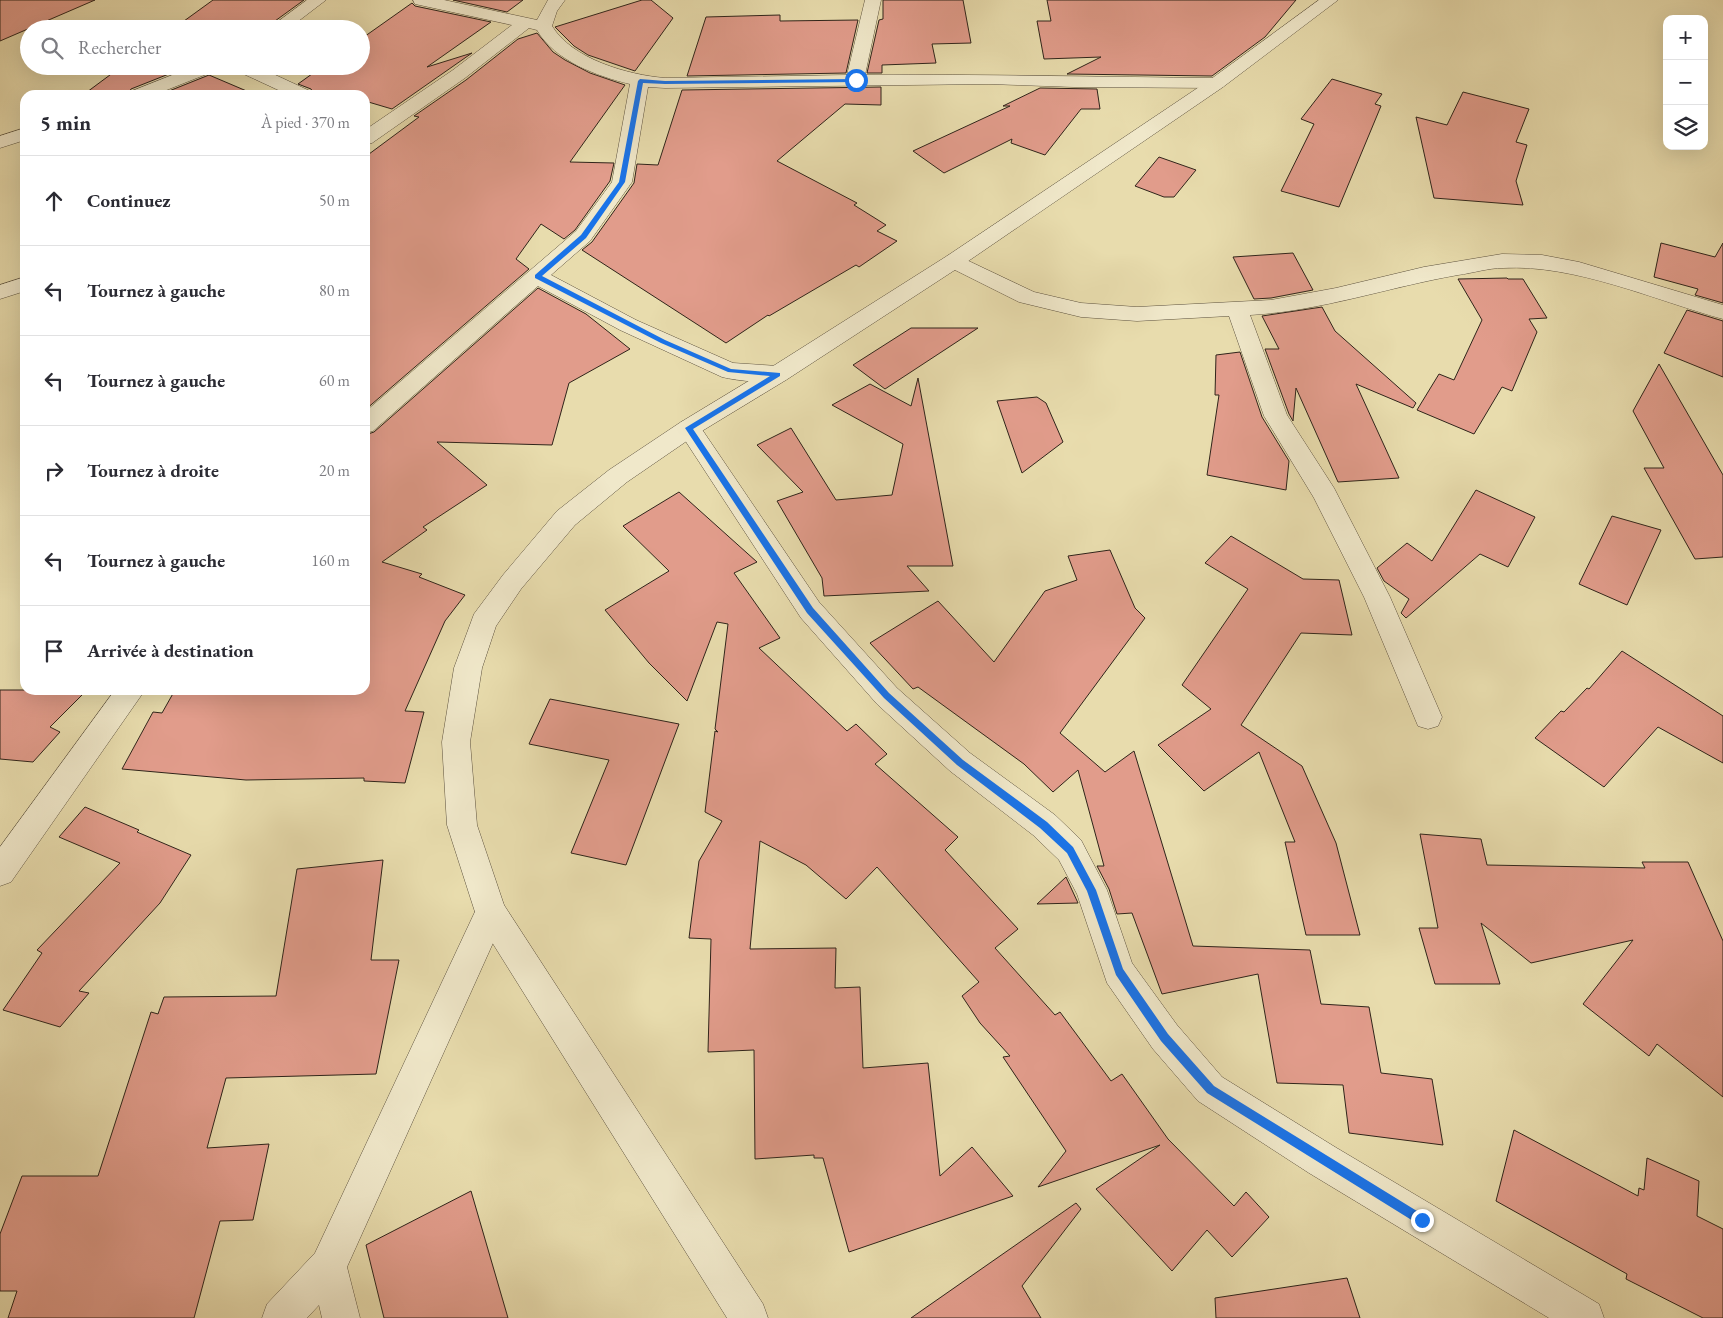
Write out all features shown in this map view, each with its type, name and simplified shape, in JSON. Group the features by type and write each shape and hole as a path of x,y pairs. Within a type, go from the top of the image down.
{"street":[{"path":"289,20 318,0"},
{"path":"421,0 543,26 551,39 569,53 616,75 640,81 665,83 989,79 1074,82 1217,83"},
{"path":"543,26 549,11 557,0"},
{"path":"856,80 873,0"},
{"path":"749,1318 491,912 462,825 456,742 468,668 484,622 512,582 566,518 618,476 689,428 778,374 954,261 1217,83 1330,0"},
{"path":"374,124 459,74 525,23"},
{"path":"151,90 188,75"},
{"path":"261,75 293,90"},
{"path":"370,421 583,236 622,182 640,81"},
{"path":"0,142 20,136"},
{"path":"954,261 1027,296 1081,310 1137,314 1280,306 1424,274 1502,261 1542,262 1579,269 1723,312"},
{"path":"537,277 654,338 730,371 778,374"},
{"path":"0,292 20,286"},
{"path":"1237,309 1276,416 1325,495 1377,597 1428,718"},
{"path":"689,428 810,610 880,688 960,762 1044,825 1070,850 1092,890 1119,972 1165,1038 1210,1090 1322,1160 1585,1318"},
{"path":"0,872 127,695"},
{"path":"281,1318 328,1266 491,912"},
{"path":"328,1266 341,1318"}],"building":[{"path":"0,0 95,0 49,20 20,20 20,32 0,41"},
{"path":"213,0 304,0 276,20 185,20"},
{"path":"453,0 523,0 507,12"},
{"path":"642,0 651,0 673,18 635,71 588,55 574,46 555,27"},
{"path":"883,0 963,0 971,43 932,44 936,63 882,65 882,73 867,73 879,20 883,19"},
{"path":"1047,0 1296,0 1265,37 1212,76 1067,74 1101,57 1044,59 1037,21 1051,21"},
{"path":"412,3 415,6 491,22 427,67 472,53 392,109 370,102 370,90 312,90 298,84 310,75 370,75 370,33"},
{"path":"780,15 780,21 858,20 846,73 687,76 706,17"},
{"path":"537,33 553,52 565,60 590,73 625,85 570,162 614,163 610,181 575,230 564,239 541,224 516,259 529,269 370,406 370,153 419,117 414,116 466,80 518,39"},
{"path":"110,75 166,75 130,90 90,90"},
{"path":"209,75 244,90 172,90"},
{"path":"1332,79 1382,94 1375,104 1381,106 1339,207 1281,191 1314,124 1301,119"},
{"path":"881,87 881,105 845,104 777,161 857,203 854,205 886,225 877,231 897,241 859,267 856,265 768,315 726,343 582,250 592,242 634,183 637,164 658,165 682,90"},
{"path":"1040,88 1097,89 1100,109 1081,109 1045,155 1011,143 1012,139 944,173 913,151 1010,106 1003,106"},
{"path":"1463,92 1529,109 1516,142 1527,145 1516,181 1523,205 1434,198 1416,117 1447,125"},
{"path":"1159,157 1196,170 1174,197 1164,197 1135,186"},
{"path":"1661,243 1715,257 1723,243 1723,303 1695,295 1698,289 1654,277"},
{"path":"1293,253 1313,290 1271,298 1254,299 1233,257"},
{"path":"1458,279 1523,279 1547,318 1529,319 1537,332 1512,391 1502,387 1474,434 1417,410 1439,374 1454,380 1482,320"},
{"path":"538,288 586,314 630,349 569,383 552,445 437,442 487,485 423,527 427,530 382,562 422,574 419,577 465,595 445,621 405,711 424,712 405,783 364,781 364,778 246,780 122,769 153,712 162,713 172,695 370,695 370,433 374,432"},
{"path":"1322,307 1335,331 1416,403 1413,408 1356,384 1399,478 1338,482 1296,388 1293,421 1289,414 1265,349 1279,349 1262,316"},
{"path":"1687,310 1723,321 1723,377 1664,353"},
{"path":"911,328 978,328 885,389 853,365"},
{"path":"1240,352 1262,417 1289,461 1286,490 1207,475 1219,395 1215,395 1216,355"},
{"path":"1659,364 1723,475 1723,557 1695,559 1644,468 1664,468 1633,411"},
{"path":"918,378 953,566 907,566 929,591 824,596 822,578 777,501 803,492 757,445 791,428 836,500 892,495 903,444 832,405 870,384 911,406"},
{"path":"1037,397 1046,403 1063,442 1022,473 997,401"},
{"path":"1476,490 1535,517 1508,567 1480,554 1406,618 1401,613 1409,599 1384,581 1377,568 1407,543 1432,561"},
{"path":"679,492 757,562 734,573 780,638 759,648 847,731 856,724 887,754 875,764 958,837 945,850 1018,929 995,948 1055,1015 1060,1012 1111,1081 1122,1074 1168,1139 1234,1206 1246,1192 1269,1217 1232,1257 1207,1230 1172,1271 1096,1189 1160,1145 1038,1187 1066,1151 1003,1057 1010,1056 980,1023 962,996 979,982 877,867 846,899 806,865 760,841 750,949 836,948 835,988 860,987 863,1068 928,1063 940,1176 972,1147 1013,1196 849,1252 823,1158 814,1158 814,1155 755,1159 754,1050 708,1052 711,939 689,938 699,861 722,821 705,812 715,731 718,732 715,729 728,624 717,622 687,701 649,663 605,610 669,571 623,526"},
{"path":"1612,516 1661,530 1627,605 1579,584"},
{"path":"1231,536 1303,579 1339,580 1352,635 1301,633 1241,725 1302,766 1336,843 1360,935 1306,935 1285,842 1295,842 1259,752 1204,791 1158,745 1211,709 1182,685 1248,589 1205,563"},
{"path":"1110,550 1135,608 1145,618 1060,733 1105,772 1134,751 1193,946 1310,950 1321,1004 1369,1007 1381,1073 1432,1079 1443,1145 1349,1133 1343,1085 1277,1083 1258,974 1162,994 1132,913 1117,914 1109,889 1097,866 1104,866 1078,770 1053,792 1024,764 918,687 913,689 870,643 938,601 994,662 1045,591 1077,580 1068,556"},
{"path":"1622,651 1723,716 1723,763 1658,727 1604,787 1535,738 1561,711 1564,712 1587,688 1589,689"},
{"path":"0,690 20,690 20,695 82,695 50,727 60,732 33,762 0,759"},
{"path":"550,699 679,724 626,865 571,853 609,760 529,744"},
{"path":"85,807 191,855 160,903 79,991 89,993 60,1027 3,1010 42,953 37,950 120,863 59,837"},
{"path":"1420,834 1481,839 1487,865 1645,868 1642,862 1688,862 1723,941 1723,1097 1657,1044 1649,1056 1583,1004 1633,940 1531,963 1481,923 1500,984 1435,984 1419,928 1438,928"},
{"path":"383,860 371,960 399,960 376,1074 226,1078 207,1148 269,1144 253,1220 220,1221 194,1318 8,1318 17,1291 0,1291 0,1234 22,1176 98,1176 151,1012 158,1014 164,997 276,996 297,869"},
{"path":"1066,877 1078,903 1037,904"},
{"path":"1514,1130 1638,1196 1639,1188 1644,1190 1647,1158 1699,1181 1697,1216 1723,1229 1723,1318 1703,1318 1626,1279 1627,1274 1496,1201"},
{"path":"471,1191 508,1318 384,1318 366,1245"},
{"path":"1076,1203 1081,1209 1022,1286 1041,1318 911,1318"},
{"path":"1347,1278 1360,1318 1216,1318 1215,1298"}],"route":[{"path":"856,80 665,83 640,81 622,182 583,236 537,277 628,325 730,371 778,374 689,428 810,610 886,696 960,762 1044,825 1070,850 1092,890 1119,972 1165,1038 1210,1090 1422,1220"}]}
